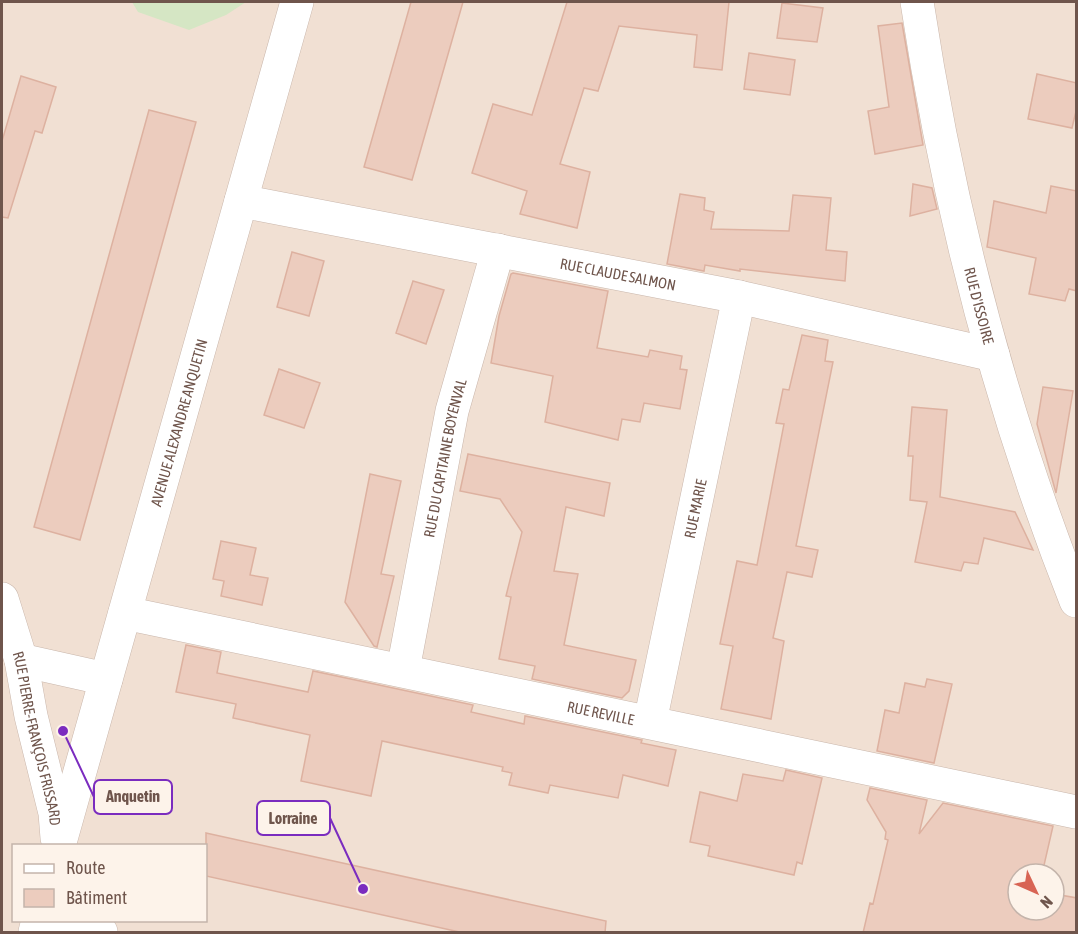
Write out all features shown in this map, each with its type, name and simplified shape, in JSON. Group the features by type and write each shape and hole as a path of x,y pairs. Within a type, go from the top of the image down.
{"street":[{"name":"AVENUE ALEXANDRE ANQUETIN","path":"60,844 297,2"},
{"name":"RUE D'ISSOIRE","path":"917,2 933,106 993,355 1041,512 1077,601"},
{"name":"RUE CLAUDE SALMON","path":"241,201 739,297 993,355"},
{"name":"RUE DU CAPITAINE BOYENVAL","path":"403,670 452,411 498,250"},
{"name":"RUE MARIE","path":"650,722 739,297"},
{"name":"RUE PIERRE-FRANÇOIS FRISSARD","path":"2,599 21,660 31,716 55,813 59,844"},
{"name":"RUE REVILLE","path":"125,613 1077,812"},
{"path":"21,660 106,679"},
{"path":"62,922 100,933"}],"shaded area":[{"path":"2,2 1076,2 1076,932 2,932"}],"green space":[{"path":"132,2 246,2 226,15 189,30 138,12"}],"building":[{"path":"411,2 463,2 412,180 364,167"},
{"path":"567,2 729,2 722,70 694,67 697,35 619,26 598,91 584,88 560,164 590,172 577,228 520,214 527,191 472,173 493,104 532,115"},
{"path":"782,3 823,8 817,42 777,38"},
{"path":"902,23 923,145 875,154 868,111 889,107 878,26"},
{"path":"749,53 795,60 790,95 744,89"},
{"path":"1037,74 1077,83 1077,107 1072,128 1028,119"},
{"path":"21,76 56,87 42,133 35,131 8,218 2,217 2,141"},
{"path":"149,110 196,122 80,540 34,527"},
{"path":"913,184 932,188 937,209 910,216"},
{"path":"1051,186 1077,191 1077,291 1069,289 1065,301 1029,294 1036,258 987,247 994,201 1046,213"},
{"path":"680,194 705,198 704,210 714,212 711,229 789,231 793,195 831,198 826,250 847,252 845,281 740,269 740,271 705,265 704,271 667,264"},
{"path":"292,252 324,261 309,316 277,307"},
{"path":"513,273 608,291 597,348 648,357 650,350 682,356 680,369 687,370 680,409 644,403 640,422 622,419 618,440 545,422 553,376 491,363 499,316"},
{"path":"413,281 444,290 426,344 396,333"},
{"path":"802,335 828,340 825,361 833,362 796,546 818,550 812,577 787,572 773,638 784,641 771,719 721,709 733,646 720,644 737,561 757,565 784,424 776,423 783,389 789,390"},
{"path":"279,369 320,383 304,428 264,415"},
{"path":"1043,387 1073,391 1056,493 1037,424"},
{"path":"912,407 947,410 940,497 1015,512 1033,550 984,538 978,564 964,562 961,571 915,562 927,502 910,500 913,456 908,456"},
{"path":"468,454 610,483 604,516 566,507 554,571 578,574 564,645 636,660 629,691 622,698 532,679 535,666 499,659 511,597 506,596 522,532 500,499 460,491"},
{"path":"370,474 401,481 381,574 394,576 377,647 374,646 345,602"},
{"path":"221,541 256,548 250,575 268,578 262,605 221,596 224,581 213,579"},
{"path":"186,645 221,652 217,673 308,692 313,671 473,705 471,712 524,724 525,716 642,740 641,743 676,750 668,786 623,775 618,798 550,785 548,793 509,785 512,773 502,771 503,767 382,741 371,796 301,781 310,735 233,718 236,704 176,692"},
{"path":"927,679 952,684 934,763 877,751 885,710 899,713 905,683 925,687"},
{"path":"786,770 822,778 802,864 797,862 794,875 708,856 710,846 690,842 700,792 737,801 743,774 783,781"},
{"path":"870,788 927,800 919,834 943,803 1053,826 1045,862 1006,862 1006,922 1066,922 1066,896 1077,898 1077,933 863,933 870,903 873,904 888,840 885,839 886,832 867,800"},
{"path":"206,833 606,921 605,933 464,933 207,876"}],"place":[{"name":"Anquetin","path":"63,731"},
{"name":"Lorraine","path":"363,889"}]}
